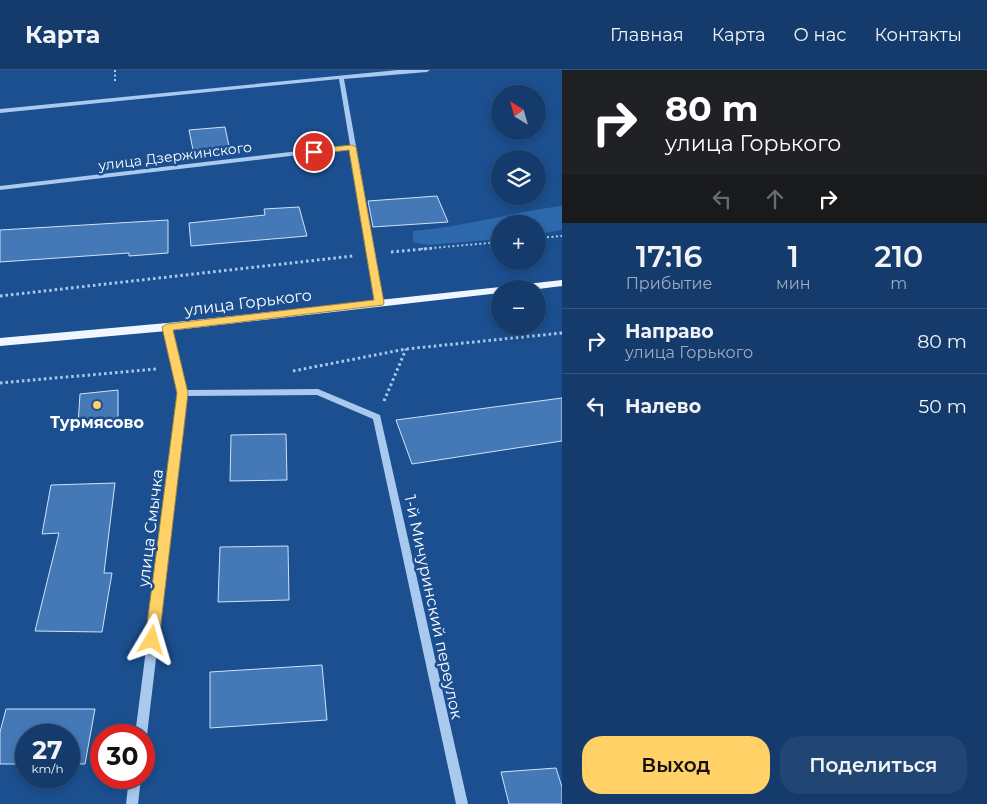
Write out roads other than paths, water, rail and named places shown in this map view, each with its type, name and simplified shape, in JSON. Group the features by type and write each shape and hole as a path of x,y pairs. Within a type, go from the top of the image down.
{"main road":[{"path":"546,285 562,283"},
{"name":"улица Горького","path":"0,342 167,327 491,291"}],"street":[{"path":"0,111 411,70 427,70"},
{"path":"341,77 380,303"},
{"name":"улица Дзержинского","path":"0,188 352,147"},
{"name":"улица Смычка","path":"141,724 183,393 167,327"},
{"path":"183,393 318,392 377,417"},
{"name":"1-й Мичуринский переулок","path":"377,417 462,804"},
{"path":"132,804 134,789"}],"place":[{"name":"Турмясово","path":"97,405"}]}
